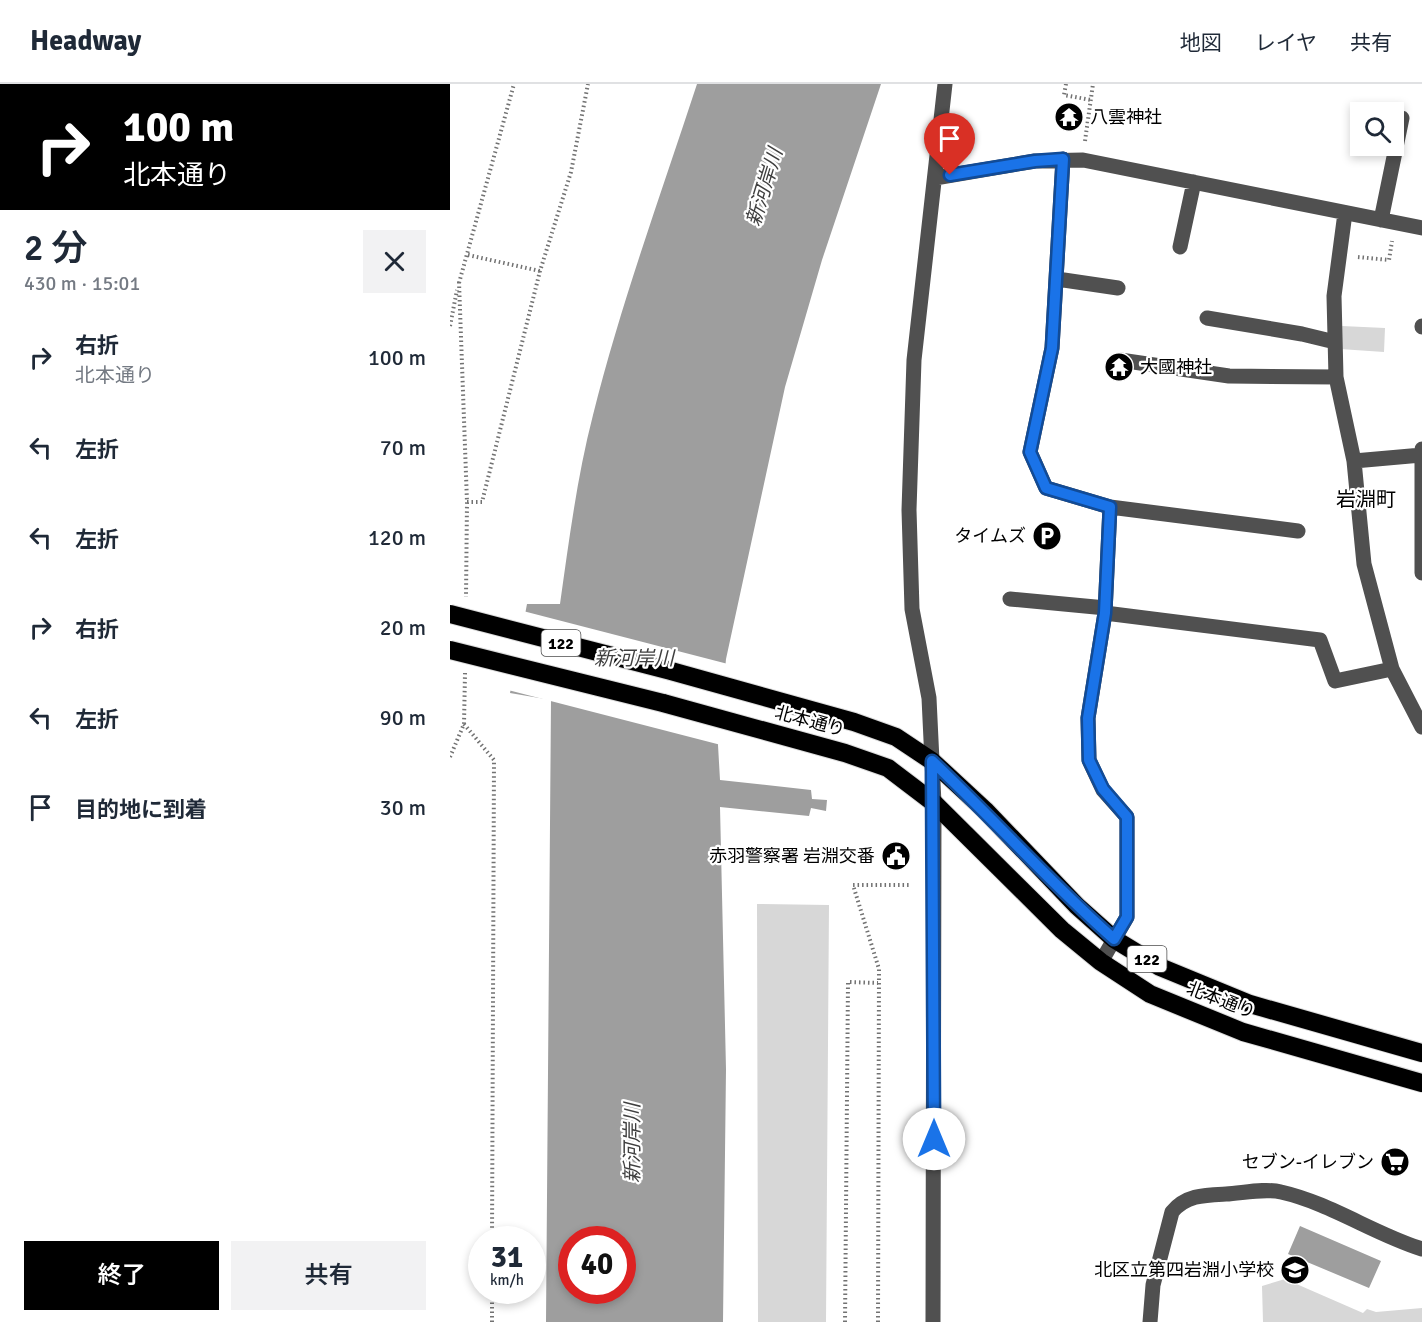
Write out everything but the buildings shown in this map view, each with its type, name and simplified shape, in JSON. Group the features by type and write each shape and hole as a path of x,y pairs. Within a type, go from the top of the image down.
{"highway":[{"name":"北本通り","path":"458,611 854,722 896,737 932,761 992,817 1077,906 1114,939 1160,967 1204,987 1282,1014 1422,1053"},
{"name":"北本通り","path":"450,650 663,703 845,753 888,768 934,803 1062,930 1101,962 1150,994 1195,1015 1298,1049 1422,1083"}],"street":[{"path":"933,1322 934,803 929,698 912,609 909,510 914,360 945,84"},
{"path":"1389,221 1397,156"},
{"path":"1063,159 1052,348 1030,452 1046,488 1110,507 1298,531"},
{"path":"935,178 1035,161 1083,160 1422,228"},
{"path":"1180,247 1194,182"},
{"path":"1345,213 1334,296 1336,377 1354,461 1364,564 1392,669 1422,727"},
{"path":"1057,279 1118,288"},
{"path":"1207,318 1335,342"},
{"path":"1120,360 1229,376 1336,377"},
{"path":"1422,449 1422,573"},
{"path":"1354,461 1422,455"},
{"path":"1101,962 1127,917 1127,817 1103,789 1089,760 1088,749 1088,718 1106,611 1110,507"},
{"path":"1010,599 1320,640 1335,681 1392,669"},
{"path":"1150,1322 1153,1285 1172,1212 1178,1205 1196,1195 1279,1191 1314,1203 1399,1242 1422,1249"}],"path":[{"path":"450,326 459,282 514,84"},
{"path":"467,502 482,502 540,271 571,172 588,84"},
{"path":"1066,84 1064,95 1091,99"},
{"path":"1083,160 1093,84"},
{"path":"1338,253 1389,260 1389,221"},
{"path":"468,255 540,271"},
{"path":"458,611 467,502 459,282"},
{"path":"450,757 464,724 465,666"},
{"path":"464,724 494,760 492,1226"},
{"path":"878,1322 879,969 853,885 911,885"},
{"path":"845,1322 848,982 878,982"},
{"path":"492,1304 492,1322"}],"shaded area":[{"path":"1342,326 1385,328 1384,352 1340,349"},
{"path":"757,904 829,905 826,1322 758,1322"},
{"path":"1285,1279 1363,1313 1367,1309 1376,1312 1422,1308 1422,1322 1263,1322 1262,1286"}],"water":[{"name":"新河岸川","path":"697,84 881,84 822,260 785,387 726,659 718,745 720,780 811,790 812,799 827,800 826,811 811,808 809,816 720,807 726,1069 723,1322 546,1322 551,700 510,693 527,604 560,604 587,438 629,290"},
{"path":"1300,1226 1381,1261 1369,1288 1288,1254"}],"pier":[{"path":"523,611 728,664 721,745 508,690"}],"place":[{"name":"八雲神社","path":"1069,117"},
{"name":"大國神社","path":"1119,367"},
{"name":"タイムズ","path":"1047,536"},
{"name":"赤羽警察署 岩淵交番","path":"896,856"},
{"name":"セブン-イレブン","path":"1395,1162"},
{"name":"北区立第四岩淵小学校","path":"1295,1270"}],"district":[{"name":"岩淵町","path":"1366,499"}],"route":[{"path":"934,1139 932,761 985,810 1077,906 1114,939 1127,917 1127,817 1103,789 1089,760 1088,718 1105,613 1110,507 1046,488 1030,452 1052,348 1063,159 1035,161 950,175"}]}
